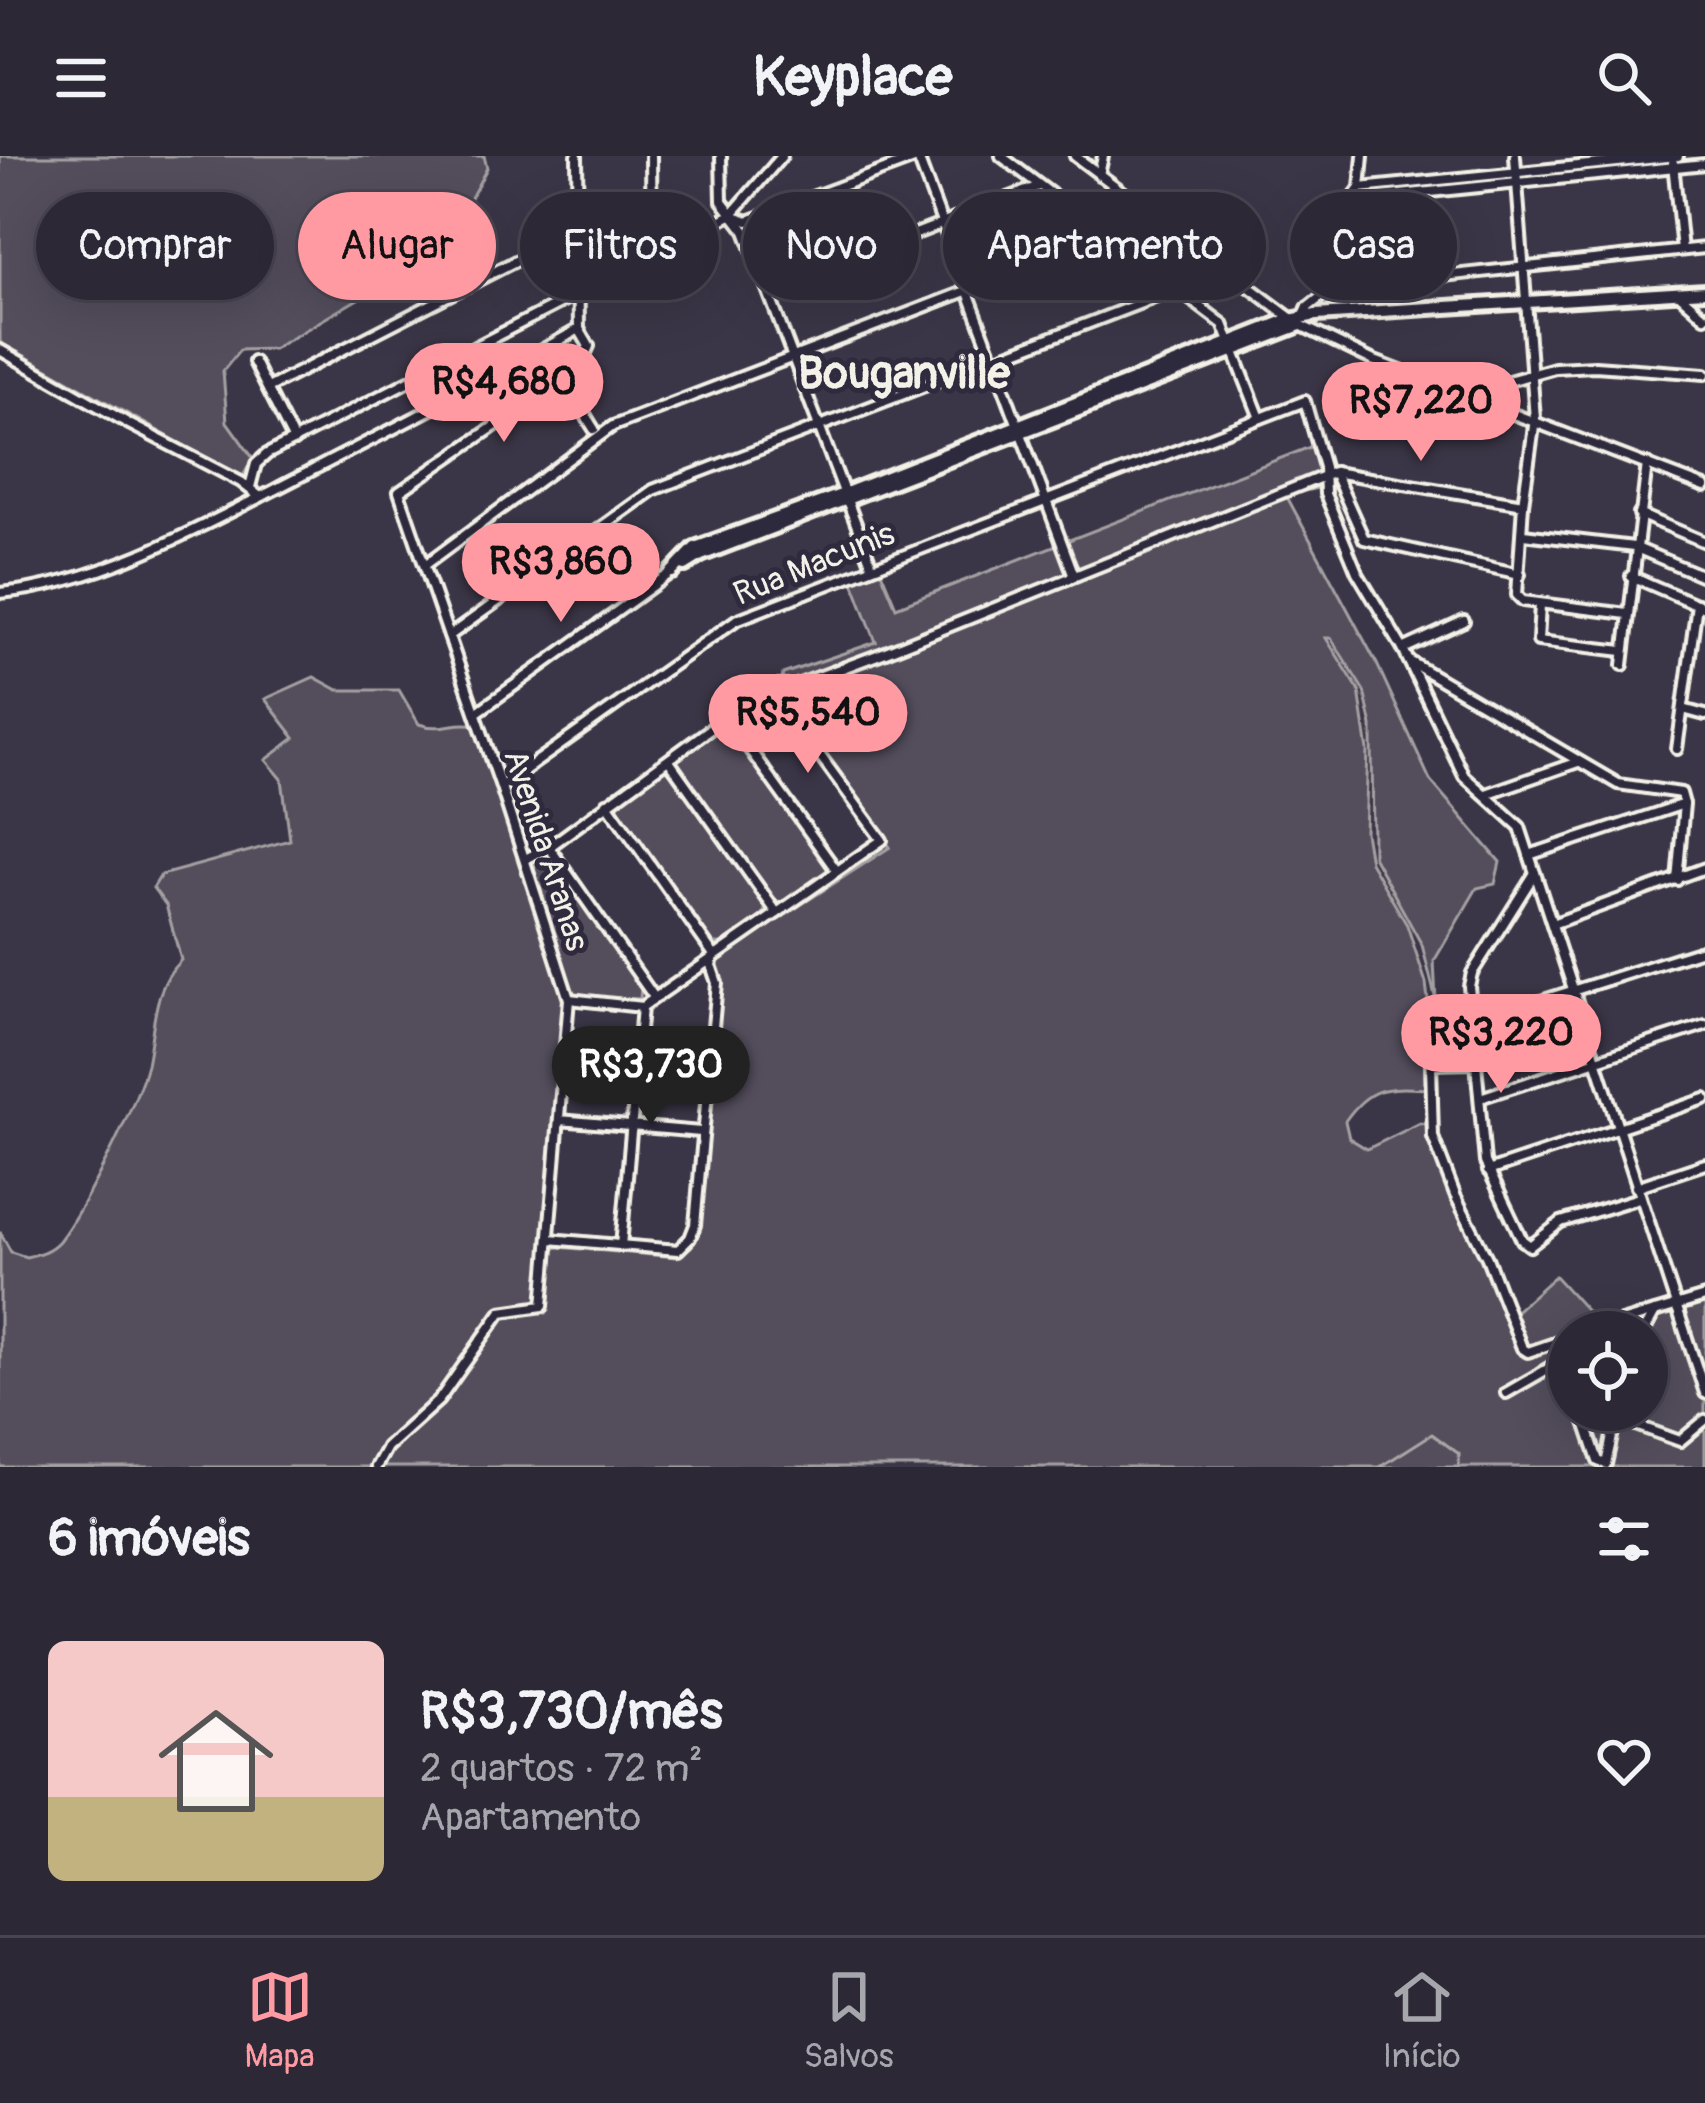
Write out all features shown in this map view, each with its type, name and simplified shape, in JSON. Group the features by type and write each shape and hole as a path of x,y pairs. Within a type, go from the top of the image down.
{"street":[{"path":"578,156 578,192"},
{"path":"651,156 651,192"},
{"path":"722,156 722,201 743,228"},
{"path":"719,221 731,215 782,156"},
{"path":"1001,156 1049,192"},
{"path":"1076,156 1303,319 1372,360 1705,488"},
{"path":"1099,175 1103,156"},
{"path":"1357,192 1363,156"},
{"path":"1515,156 1535,419 1517,592 1523,601 1627,614"},
{"path":"731,215 748,221 920,157 943,225 919,234"},
{"path":"1674,159 1682,250"},
{"path":"1411,192 1674,159 1705,164"},
{"path":"1360,188 1517,178"},
{"path":"1023,192 1040,185"},
{"path":"1457,273 1705,248"},
{"path":"268,388 520,259"},
{"path":"476,713 672,572 695,548 845,498 1303,319 1705,292"},
{"path":"1678,294 1705,317"},
{"path":"250,487 256,464 268,454 566,300"},
{"path":"579,300 579,328 589,346 575,390 578,404 595,429"},
{"path":"772,300 872,566"},
{"path":"425,565 613,426 948,300"},
{"path":"972,300 1073,573"},
{"path":"449,636 653,490 1148,300"},
{"path":"1189,300 1223,324 1260,418"},
{"path":"1303,319 1317,300"},
{"path":"0,593 79,576 195,530 508,370 579,328"},
{"path":"0,350 250,487 260,497"},
{"path":"254,362 294,441"},
{"path":"1461,394 1532,373 1595,366 1705,374"},
{"name":"Avenida Aranas","path":"376,1467 393,1441 439,1400 501,1312 543,1306 569,999 399,493 579,368"},
{"name":"Rua Macunis","path":"501,787 736,620 1305,401 1329,474"},
{"path":"1623,665 1647,464"},
{"path":"525,859 549,847 769,686 794,686 1329,474 1523,504"},
{"path":"1329,474 1364,539 1520,574"},
{"path":"1329,474 1325,494 1357,572 1403,649 1464,776 1517,822 1704,1386"},
{"path":"1639,514 1705,542"},
{"path":"1523,534 1634,547 1705,577"},
{"path":"1631,576 1701,606 1677,749"},
{"path":"1540,604 1538,641 1623,651"},
{"path":"1403,649 1464,621"},
{"path":"1409,661 1618,784 1677,790 1684,805 1676,880"},
{"path":"569,999 642,1006 882,841 769,686"},
{"path":"1683,709 1705,715"},
{"path":"727,718 837,871"},
{"path":"669,761 777,913"},
{"path":"1486,794 1580,761"},
{"path":"607,802 714,955"},
{"path":"1528,855 1684,805"},
{"path":"549,847 654,997"},
{"path":"1552,924 1705,868"},
{"path":"1535,872 1470,980 1488,1171 1522,1240 1530,1246 1562,1222 1705,1164"},
{"path":"1474,1022 1705,949"},
{"path":"549,1239 679,1250 690,1238 695,1225 717,983 711,965 714,955"},
{"path":"620,1246 642,1006"},
{"path":"1480,1098 1705,1025"},
{"path":"1477,1063 1431,1064 1432,1137 1522,1348 1528,1352 1548,1345"},
{"path":"1488,1171 1705,1099"},
{"path":"559,1120 701,1132"},
{"path":"1656,1311 1705,1297"},
{"path":"1506,1393 1548,1369"},
{"path":"1657,1431 1680,1441 1705,1420"},
{"path":"1589,1431 1601,1463 1606,1464 1613,1431"}],"shaded area":[{"path":"0,156 484,156 487,168 474,192 298,192 298,300 356,300 273,349 240,350 223,371 227,422 253,458 242,478 0,342"},
{"path":"1315,445 1318,488 1286,495 1377,664 1430,780 1500,862 1495,884 1477,888 1434,961 1436,1000 1422,945 1373,856 1372,726 1364,691 1331,638 1326,638 1359,690 1368,751 1365,832 1370,862 1407,925 1426,983 1432,1033 1428,1089 1390,1089 1371,1095 1345,1121 1349,1138 1367,1149 1420,1123 1432,1125 1439,1164 1477,1238 1509,1317 1555,1276 1587,1311 1548,1311 1548,1431 1668,1431 1668,1313 1705,1303 1705,1467 0,1467 0,1232 11,1252 26,1257 56,1244 121,1129 147,1064 160,995 181,960 166,905 153,888 161,875 290,840 282,779 266,760 295,738 265,699 314,677 338,690 399,690 419,724 475,725 565,999 538,1312 546,1313 552,1252 557,1247 677,1257 691,1247 700,1231 721,983 719,958 890,847 779,694 783,674 876,642 852,579 880,569 896,607"},
{"path":"722,727 730,729 828,867 825,876 784,904 772,900 677,763 678,757"},
{"path":"663,770 671,772 766,907 761,919 723,945 711,943 617,808 623,796"},
{"path":"541,855 552,860 641,986 640,999 578,996 571,991 533,870"}],"waterway":[{"path":"1380,1467 1432,1434 1459,1454 1459,1467"}],"district":[{"name":"Bouganville","path":"904,374"}]}
